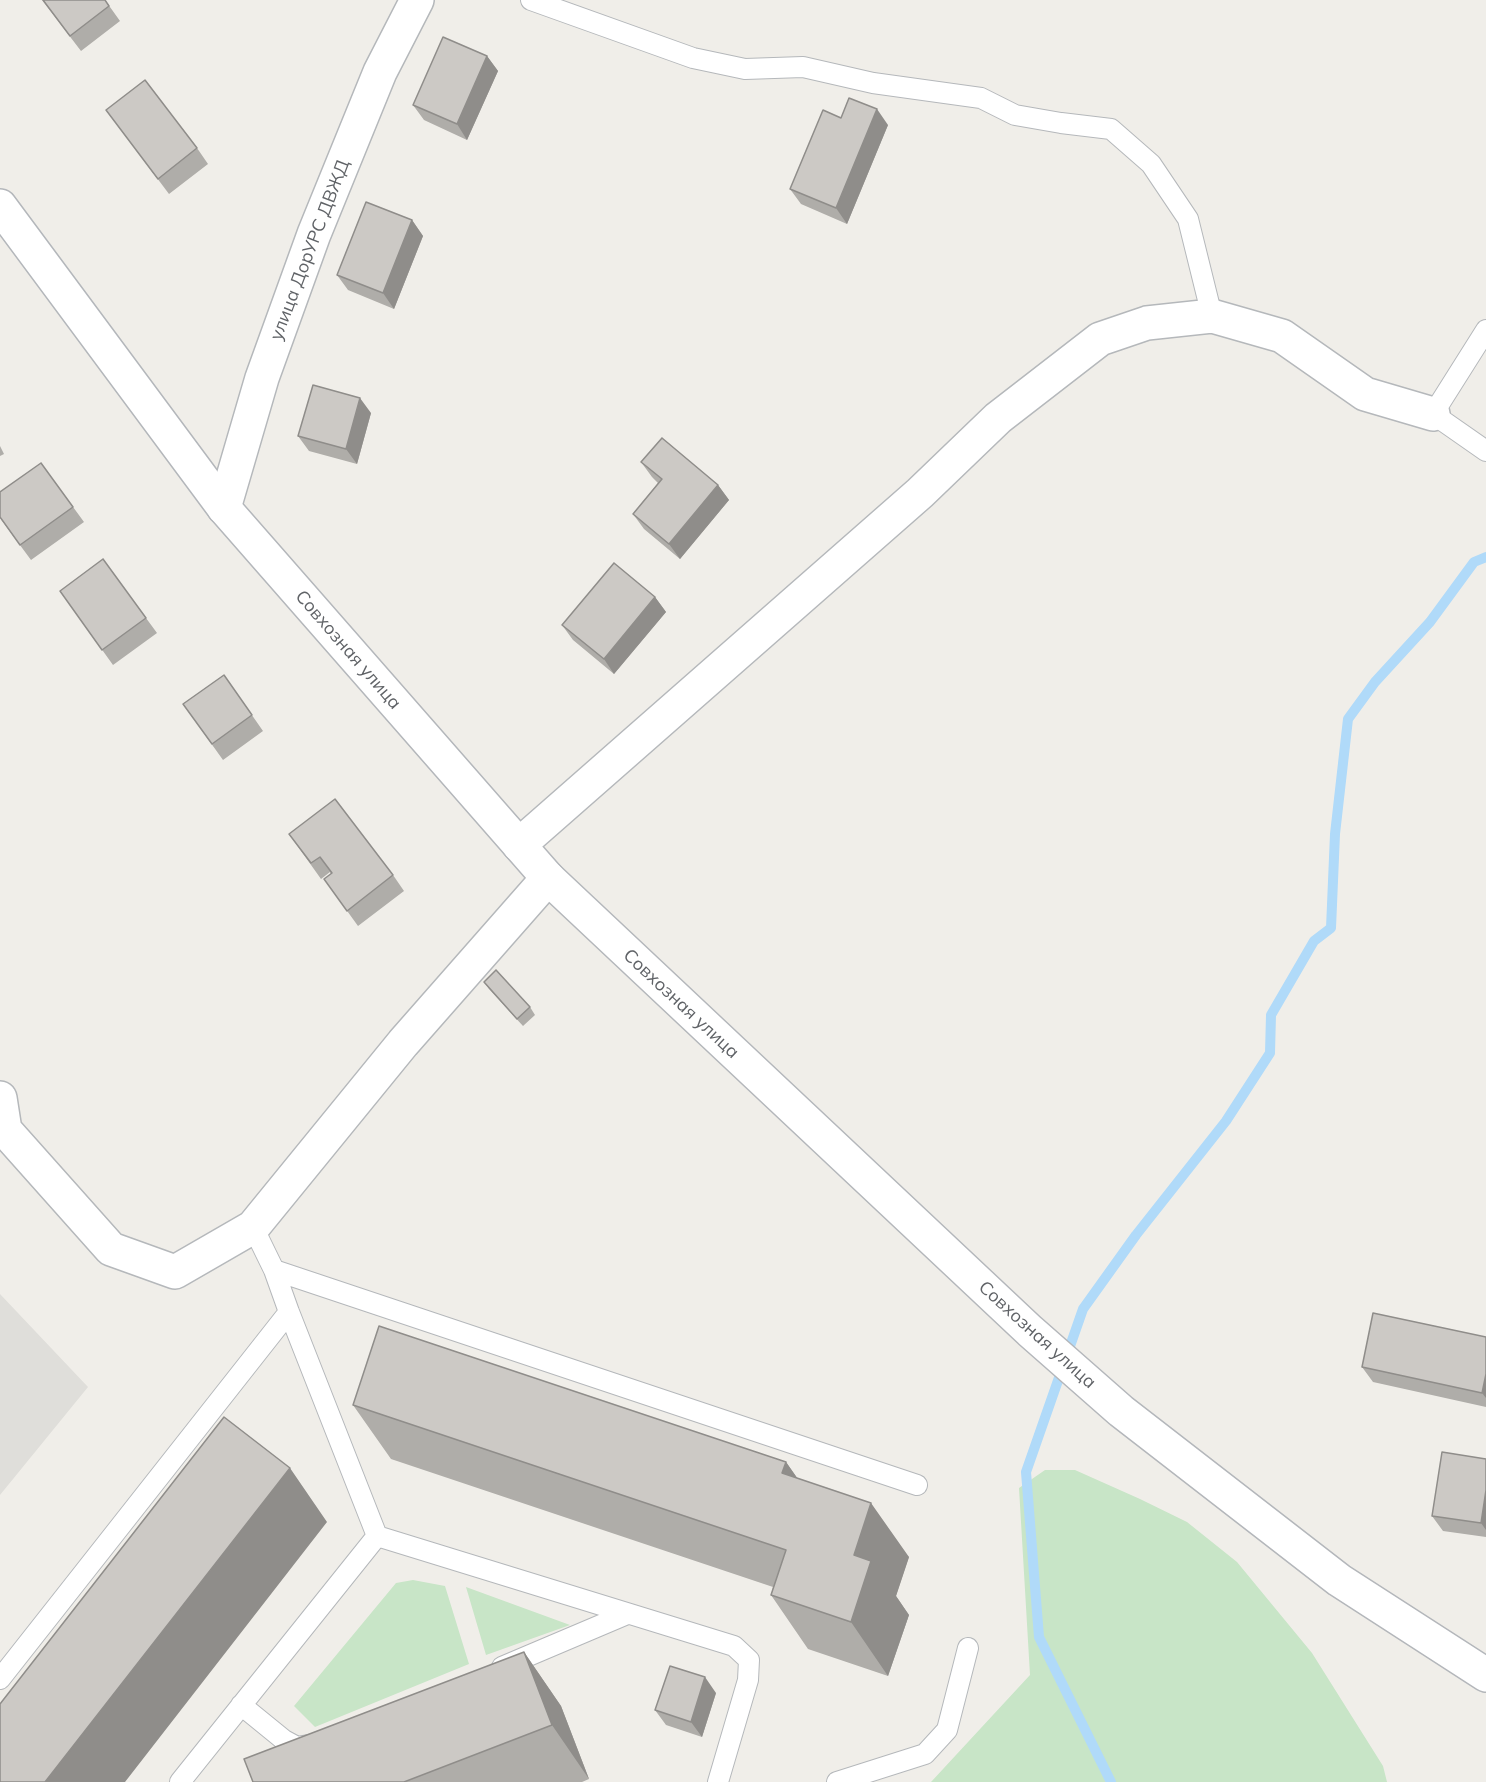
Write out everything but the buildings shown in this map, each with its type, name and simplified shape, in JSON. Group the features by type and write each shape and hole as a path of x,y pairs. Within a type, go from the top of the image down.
{"street":[{"name":"улица ДорУРС ДВЖД","path":"224,508 262,378 314,234 380,72 417,0"},
{"name":"Совхозная улица","path":"0,206 224,508 548,878 1030,1331 1121,1411 1339,1580 1486,1676"},
{"path":"519,845 920,493 998,418 1100,339 1147,322 1212,316 1282,336 1365,394 1433,414"},
{"path":"1,1127 111,1249 175,1272 253,1227 403,1043 548,878"}],"lane":[{"path":"531,0 693,58 745,69 803,67 873,83 981,98 1016,115 1111,129 1151,165 1188,219 1212,316"},
{"path":"1486,330 1433,414 1486,451"},
{"path":"253,1227 274,1270 377,1536"},
{"path":"274,1270 917,1485"},
{"path":"0,1679 289,1312"},
{"path":"377,1536 734,1646 749,1660 748,1680 718,1782"},
{"path":"180,1782 377,1536"},
{"path":"485,1674 627,1614"},
{"path":"837,1782 925,1754 947,1730 968,1648"},
{"path":"242,1705 284,1740 297,1747 331,1739"}],"shaded area":[{"path":"0,1294 88,1387 0,1495"}],"green space":[{"path":"1045,1470 1075,1470 1140,1499 1187,1522 1237,1562 1312,1653 1383,1766 1387,1782 931,1782 1030,1675 1019,1488"},
{"path":"413,1580 445,1586 469,1664 315,1727 294,1706 396,1583"},
{"path":"466,1587 570,1625 486,1655"}],"waterway":[{"path":"1111,1782 1039,1637 1026,1472 1083,1309 1136,1235 1226,1121 1270,1053 1271,1015 1314,941 1331,928 1335,834 1348,719 1375,682 1430,622 1474,562 1486,557"}]}
